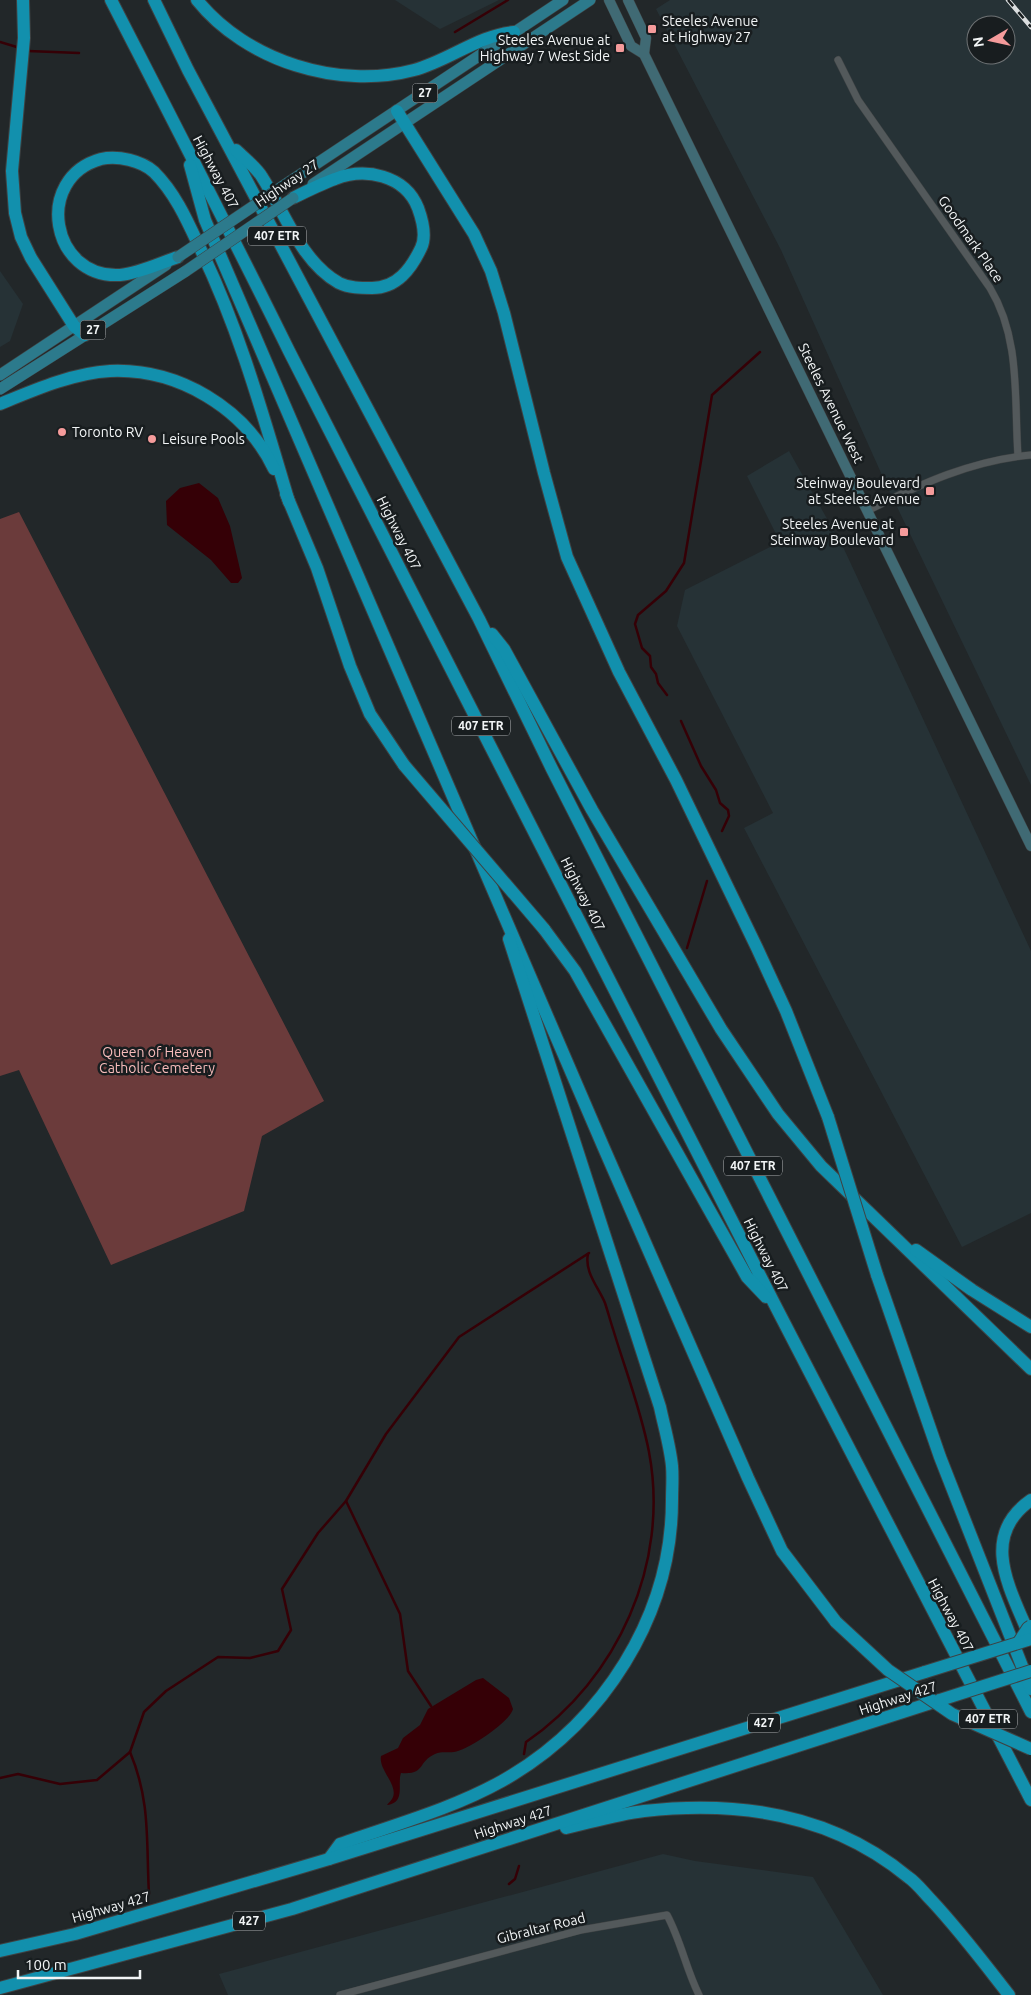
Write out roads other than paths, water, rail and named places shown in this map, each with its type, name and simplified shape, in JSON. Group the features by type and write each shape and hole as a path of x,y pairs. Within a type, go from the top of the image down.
{"highway":[{"path":"23,0 24,38 12,171 15,213 21,237 31,258 74,326 85,335"},
{"name":"Highway 407","path":"111,0 185,146 221,212 289,351 776,1308 1031,1800"},
{"name":"Highway 407","path":"154,0 226,141 479,619 556,778 1031,1712"},
{"path":"197,0 211,18 266,54 281,61 352,78 380,77 415,70 451,57 500,33 514,32"},
{"path":"401,117 474,234 491,271 504,313 544,474 567,557 619,672 676,780 786,1011 828,1118 877,1275 940,1457 1031,1688"},
{"path":"226,141 261,174 307,253 326,273 340,283 357,288 378,288 397,281 411,269 423,245 423,221 414,198 398,183 381,175 360,174 336,178 293,198"},
{"path":"185,146 204,220 603,1146 782,1551 836,1622 888,1670 952,1714 1031,1749"},
{"path":"178,257 140,271 120,275 99,272 79,262 64,243 57,222 60,198 68,181 81,170 102,159 130,159 153,171 171,191 216,280 244,354 289,502"},
{"path":"0,404 32,391 83,376 109,371 130,372 165,378 196,391 224,406 253,434 270,462 317,568 350,666 367,706 404,765 544,930 574,971 747,1277 776,1308"},
{"path":"479,619 504,649 592,810 721,1029 778,1114 821,1166 1031,1369"},
{"path":"329,1859 340,1844 459,1801 502,1781 538,1756 583,1718 627,1661 650,1616 666,1567 672,1520 672,1467 660,1407 512,954 502,909"},
{"path":"892,1236 931,1260 972,1290 1031,1326"},
{"path":"1027,1640 1006,1579 1002,1550 1007,1524 1021,1507 1031,1500"},
{"path":"1027,1640 1028,1628 1031,1626"},
{"name":"Highway 427","path":"0,1951 75,1934 329,1859 1027,1640"},
{"name":"Highway 427","path":"0,1988 292,1909 1031,1671"},
{"path":"495,1843 642,1811 690,1808 734,1807 775,1814 826,1828 870,1851 909,1877 957,1928 1009,1995"}],"main road":[{"name":"Highway 27","path":"0,389 186,271 293,198 514,32 563,0"},
{"name":"Highway 27","path":"0,375 286,184 401,117 590,0"},
{"name":"Steeles Avenue West","path":"609,0 631,46 644,54 869,510 1031,846"},
{"name":"Steeles Avenue West","path":"628,0 646,38 644,54"}],"street":[{"name":"Goodmark Place","path":"838,60 858,100 990,288 1005,316 1013,360 1018,456"},
{"path":"869,510 960,470 994,459 1031,455"},
{"name":"Gibraltar Road","path":"340,1995 581,1930 667,1915 678,1936 689,1975 699,1995"}],"waterway":[{"path":"455,32 508,0"},
{"path":"0,42 20,48"},
{"path":"28,51 79,53"},
{"path":"667,695 658,683 656,674 651,667 650,656 642,648 635,624 638,615 666,591 684,563 712,395 760,352"},
{"path":"681,721 701,766 716,790 720,803 728,810 729,816 722,831"},
{"path":"687,948 707,881"},
{"path":"0,1778 18,1774 60,1784 97,1780 130,1752 144,1712 166,1691 218,1657 250,1658 278,1651 291,1630 282,1589 318,1533 346,1501 386,1434 459,1337 589,1253"},
{"path":"524,1754 526,1742 559,1716 587,1686 611,1652 630,1615 644,1576 652,1535 654,1494 646,1436 605,1303 588,1267 588,1254"},
{"path":"346,1501 400,1614 408,1671 431,1706"},
{"path":"130,1752 137,1770 144,1805 149,1894"},
{"path":"509,1884 515,1879 519,1866"}],"railway":[{"path":"1008,0 1031,27"}],"place":[{"name":"Steeles Avenue at Highway 27","path":"652,29"},
{"name":"Steeles Avenue at Highway 7 West Side","path":"620,48"},
{"name":"Toronto RV","path":"62,432"},
{"name":"Leisure Pools","path":"152,439"},
{"name":"Steinway Boulevard at Steeles Avenue","path":"930,491"},
{"name":"Steeles Avenue at Steinway Boulevard","path":"904,532"}],"park label":[{"name":"Queen of Heaven Catholic Cemetery","path":"157,1060"}]}
